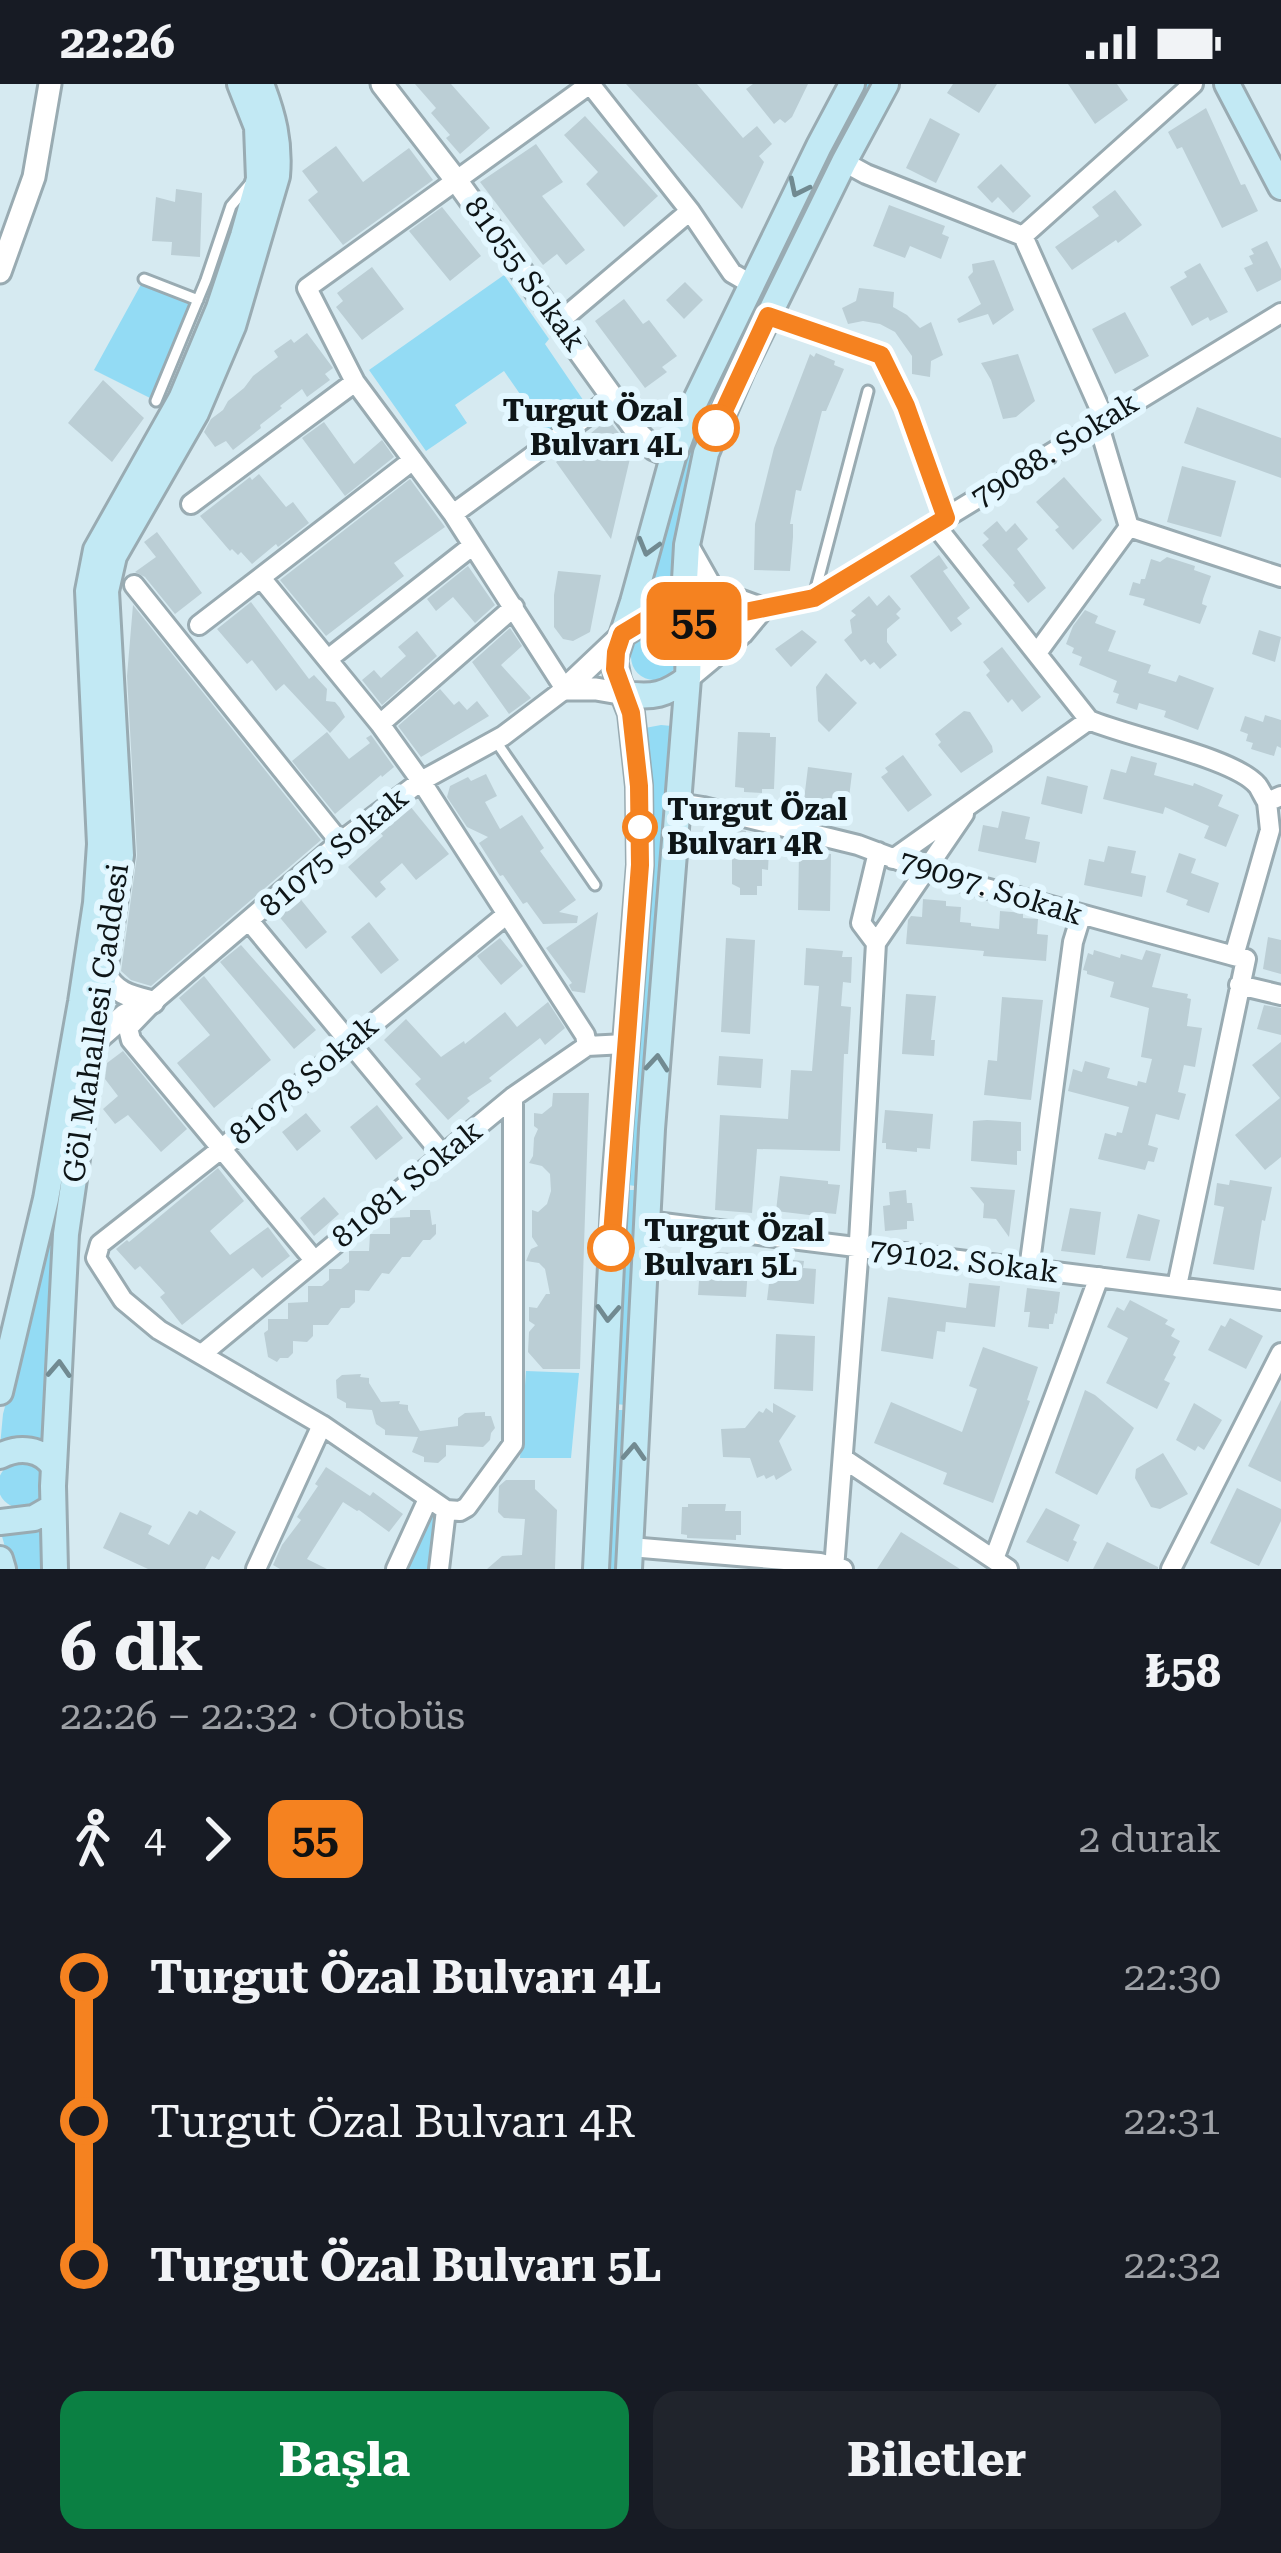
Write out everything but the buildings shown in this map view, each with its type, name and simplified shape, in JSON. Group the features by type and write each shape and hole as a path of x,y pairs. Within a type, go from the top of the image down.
{"main road":[{"name":"Göl Mahallesi Caddesi","path":"0,1392 46,1199 96,903 100,844 88,591 96,550 181,399 219,308 259,179 257,127 240,84"},
{"name":"Göl Mahallesi Caddesi","path":"55,1569 54,1467 66,1234 122,855 106,591 114,556 196,412 233,326 277,176 274,116 261,84"},
{"path":"629,1558 647,1221 688,678 687,545 706,453 768,316 886,84"},
{"path":"1227,84 1281,187"},
{"path":"1244,84 1281,154"},
{"path":"596,1569 611,1244 637,928 640,827 631,713 614,660 689,414 846,86"},
{"path":"622,634 647,619 684,621"},
{"path":"625,694 663,695 688,678"},
{"path":"0,1456 29,1450 49,1459 54,1467"},
{"path":"0,1522 34,1517 53,1507"},
{"path":"0,1559 3,1569"}],"street":[{"path":"0,272 34,176 50,84"},
{"name":"81055 Sokak","path":"382,84 638,433 673,457"},
{"path":"565,689 453,514 356,382 307,288 590,84 690,211 732,273 751,284"},
{"path":"1023,236 1193,84"},
{"path":"844,162 1023,236 1099,407 1102,436 1129,527"},
{"path":"559,322 690,211"},
{"name":"79088. Sokak","path":"762,610 814,598 1281,313"},
{"path":"768,316 881,355 906,406 941,522 1089,720 1226,765 1274,799 1270,830 1234,956 1246,959 1177,1286"},
{"path":"191,504 356,382"},
{"path":"453,514 613,398"},
{"path":"199,625 413,460"},
{"path":"1129,527 1281,577"},
{"path":"1037,653 1129,527"},
{"path":"687,545 713,591 762,610"},
{"path":"328,658 472,546"},
{"path":"261,578 421,781 585,1035 587,1046 626,1044"},
{"path":"134,585 340,842"},
{"path":"380,724 514,607"},
{"path":"684,621 762,610"},
{"path":"688,678 762,610"},
{"path":"565,689 622,634"},
{"path":"565,689 625,694"},
{"name":"81075 Sokak","path":"220,1149 131,1040 128,1028 340,842 421,781 496,740 565,689"},
{"path":"876,943 862,923 885,855 1089,720"},
{"path":"629,1558 837,1568 876,943 979,796"},
{"name":"79097. Sokak","path":"678,803 769,823 1081,916 1234,956"},
{"name":"81078 Sokak","path":"202,1354 160,1330 123,1300 97,1258 100,1244 506,915"},
{"path":"1029,1269 1073,942 1081,916"},
{"path":"250,922 442,1154"},
{"path":"105,973 114,988 153,1002"},
{"path":"1239,985 1281,995"},
{"path":"94,1042 125,1015 153,1002"},
{"name":"81081 Sokak","path":"202,1354 513,1097 587,1046"},
{"path":"202,1354 322,1425 446,1510 467,1507 513,1444 513,1097"},
{"path":"220,1149 314,1260"},
{"name":"79102. Sokak","path":"647,1221 1281,1300"},
{"path":"844,1460 1001,1564 1100,1277"},
{"path":"1171,1569 1281,1353"},
{"path":"256,1569 322,1425"},
{"path":"396,1569 428,1499"},
{"path":"439,1569 446,1510"}],"lane":[{"path":"156,400 231,206 259,179"},
{"path":"144,279 198,300"},
{"path":"814,598 868,391"},
{"path":"496,740 596,885"}],"shaded area":[{"path":"249,84 255,84 270,136 271,181 256,237 215,355 100,580 113,840 102,955 62,1185 45,1441 0,1446 3,1414 42,1266 105,884 108,839 96,579 105,548 181,412 224,316 251,233 264,180 264,137"},
{"path":"864,84 872,84 789,248 784,245"},
{"path":"781,249 788,252 722,383 691,464 679,512 671,593 648,590 689,446"},
{"path":"504,275 594,416 554,443 504,371 455,405 467,423 426,451 369,370"},
{"path":"144,279 198,300 156,401 94,370"},
{"path":"654,634 671,640 677,657 671,674 654,680 637,674 631,657 637,640"},
{"path":"672,726 636,1186 627,1185 651,880 652,800 645,728"},
{"path":"627,1190 636,1190 625,1405 616,1404"},
{"path":"526,1371 579,1373 571,1458 520,1458"},
{"path":"616,1410 625,1410 617,1569 608,1569"},
{"path":"12,1464 30,1464 42,1476 42,1494 30,1506 12,1506 0,1494 0,1476"},
{"path":"428,1499 446,1510 439,1569 396,1569"},
{"path":"45,1522 47,1569 11,1569 0,1529"}],"bus line":[{"name":"55","path":"611,1248 640,865 639,786 631,713 614,660 622,634 647,619 700,621 814,598 946,518 906,406 881,355 768,316 716,428"}],"place":[{"name":"Turgut Özal Bulvarı 4L","path":"716,428"},
{"name":"Turgut Özal Bulvarı 4R","path":"640,827"},
{"name":"Turgut Özal Bulvarı 5L","path":"611,1248"}]}
